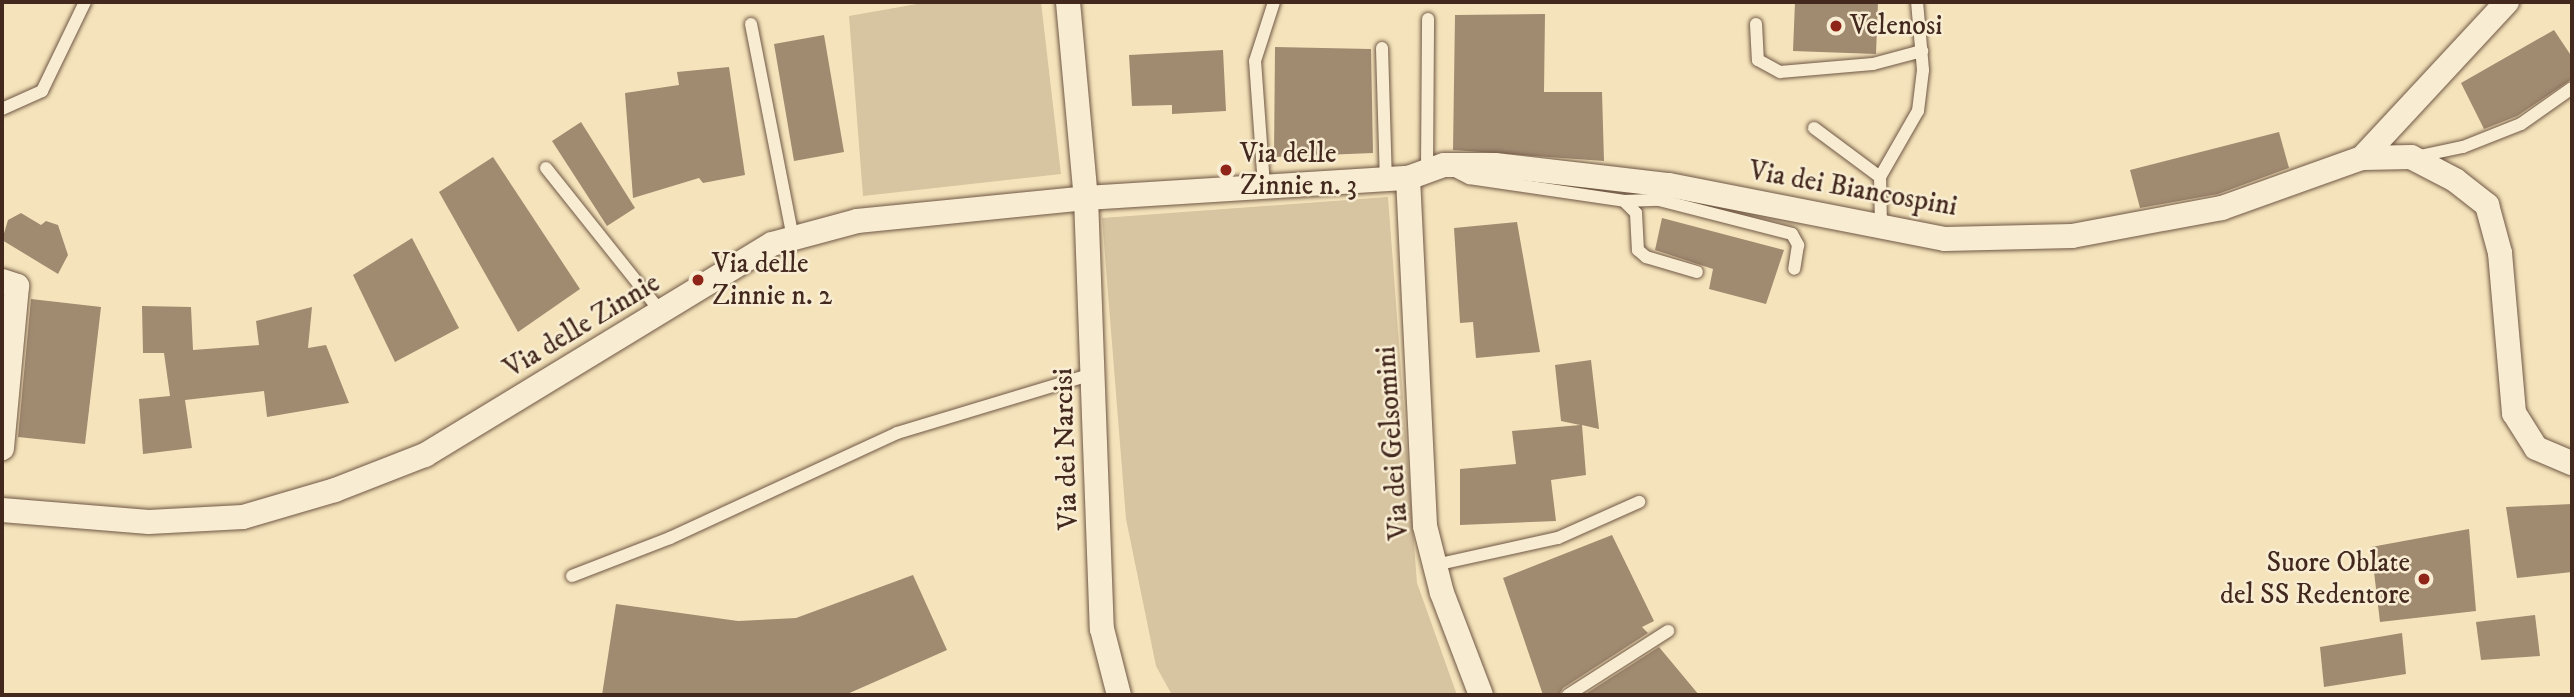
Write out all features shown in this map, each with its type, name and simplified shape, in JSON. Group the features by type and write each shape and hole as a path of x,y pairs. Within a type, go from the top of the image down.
{"street":[{"name":"Via dei Narcisi","path":"1068,2 1086,198 1102,629 1119,695"},
{"name":"Via dei Biancospini","path":"1416,173 1495,165 1669,185 1945,239 2072,236 2222,208 2362,158 2507,2"},
{"path":"2362,158 2411,157 2455,180 2487,205 2500,253 2514,414 2536,448 2572,463"},
{"name":"Via delle Zinnie","path":"2,510 149,522 243,517 335,489 425,455 772,244 857,221 1086,198 1416,173"},
{"name":"Via dei Gelsomini","path":"1416,173 1420,470 1425,526 1435,565 1480,695"},
{"path":"2,281 17,286 2,448"}],"lane":[{"path":"2,108 42,91 85,2"},
{"path":"1264,186 1255,61 1274,2"},
{"path":"1881,228 1880,177 1918,111 1922,51 1917,2"},
{"path":"1416,173 1428,19"},
{"path":"751,24 793,239"},
{"path":"1756,24 1758,60 1780,72 1873,64 1922,51"},
{"path":"1382,48 1416,173"},
{"path":"2411,157 2463,147 2521,124 2572,88"},
{"path":"1814,128 1880,177"},
{"path":"546,168 661,312"},
{"path":"1416,173 1469,178 1624,201 1658,200 1792,234 1798,245 1794,269"},
{"path":"1624,201 1636,213 1638,250 1646,257 1697,272"},
{"path":"572,576 670,538 897,433 1093,374"},
{"path":"1435,565 1558,537 1639,502"},
{"path":"1568,695 1668,631"}],"shaded area":[{"path":"928,2 1041,2 1061,174 863,196 849,16"},
{"path":"1388,197 1417,583 1457,695 1172,695 1156,666 1126,519 1102,218"}],"building":[{"name":"Velenosi","path":"1795,2 1878,2 1876,54 1793,51"},
{"path":"1545,14 1544,92 1602,92 1604,161 1453,150 1455,15"},
{"path":"2554,30 2572,57 2572,79 2517,116 2484,129 2461,83"},
{"path":"824,35 844,152 794,161 774,44"},
{"path":"1275,47 1371,49 1373,153 1274,157"},
{"path":"1223,50 1226,111 1172,114 1172,105 1132,106 1129,55"},
{"path":"729,67 745,175 703,183 699,178 633,198 625,93 679,85 677,72"},
{"path":"581,122 635,208 607,226 552,141"},
{"path":"2279,132 2289,168 2218,194 2140,208 2130,170"},
{"path":"493,157 580,289 518,332 439,192"},
{"path":"21,213 41,225 46,221 58,225 68,255 58,274 2,240 8,220"},
{"path":"1662,218 1784,250 1766,304 1709,289 1713,269 1655,250"},
{"path":"1517,222 1540,352 1476,358 1473,322 1460,323 1454,228"},
{"path":"412,238 459,328 395,362 353,275"},
{"path":"31,299 101,307 85,444 18,437"},
{"path":"142,306 191,307 193,350 259,345 256,321 312,307 308,348 326,345 349,403 267,417 264,391 185,400 192,448 143,454 139,399 170,396 164,353 143,353"},
{"path":"1591,360 1599,429 1582,425 1586,475 1551,480 1556,521 1460,525 1460,469 1516,464 1512,431 1580,425 1561,421 1555,365"},
{"path":"2572,504 2572,572 2517,578 2506,507"},
{"name":"Suore Oblate del SS Redentore","path":"2469,529 2476,611 2380,622 2371,547"},
{"path":"1612,535 1654,621 1642,627 1648,633 1563,688 1559,695 1543,695 1503,578"},
{"path":"913,575 947,650 845,695 602,695 616,604 738,621 796,618"},
{"name":"Suore Oblate del SS Redentore","path":"2535,615 2540,656 2481,660 2476,622"},
{"name":"Suore Oblate del SS Redentore","path":"2402,633 2406,674 2324,687 2320,647"},
{"path":"1659,647 1699,695 1584,695"}],"place":[{"name":"Velenosi","path":"1836,26"},
{"name":"Via delle Zinnie n. 3","path":"1226,170"},
{"name":"Via delle Zinnie n. 2","path":"698,280"},
{"name":"Suore Oblate del SS Redentore","path":"2424,579"}]}
